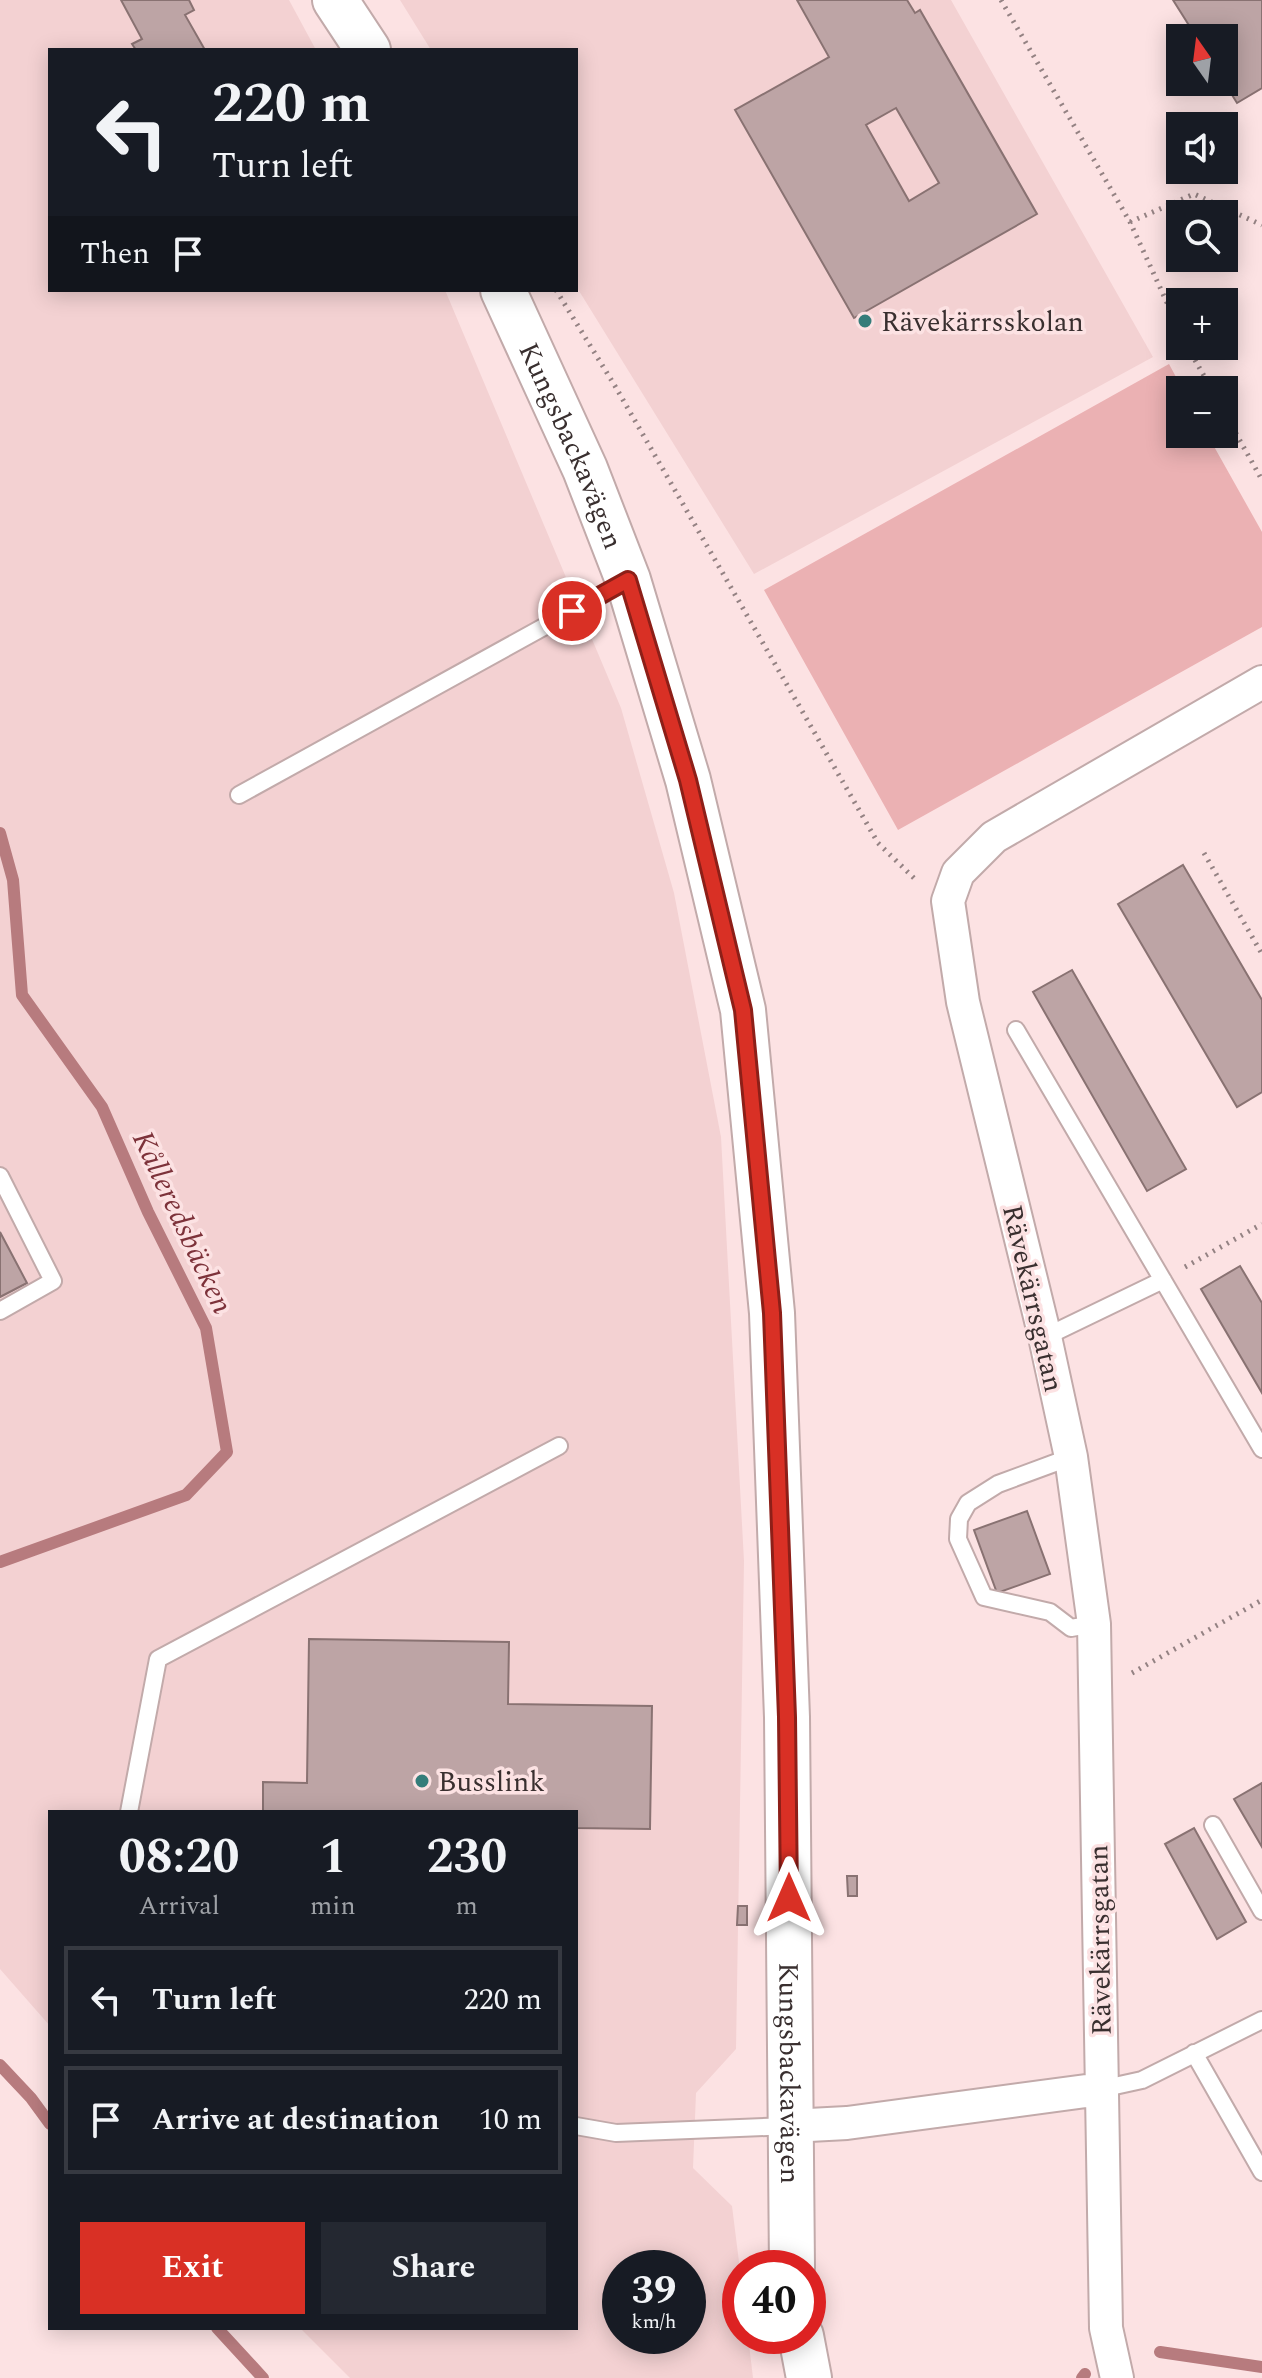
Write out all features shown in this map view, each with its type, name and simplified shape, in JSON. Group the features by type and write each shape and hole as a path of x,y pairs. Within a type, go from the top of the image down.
{"street":[{"path":"335,0 367,48"},
{"name":"Kungsbackavägen","path":"504,292 585,469 628,580 688,780 743,1010 772,1313 787,1733 792,2250"},
{"path":"948,901 958,873 994,837 1262,682"},
{"name":"Rävekärrsgatan","path":"948,901 963,1002 1045,1337 1071,1457 1094,1624 1106,2328 1117,2378"},
{"path":"790,2126 847,2123 1101,2089"},
{"path":"804,2354 809,2378"}],"lane":[{"path":"239,795 628,580"},
{"path":"1016,1030 1262,1449"},
{"path":"0,1176 53,1281 0,1311"},
{"path":"1045,1337 1163,1280"},
{"path":"129,1810 158,1659 559,1446"},
{"path":"1071,1457 998,1484 968,1503 959,1519 958,1539 984,1597 1050,1612 1071,1628 1094,1624"},
{"path":"1213,1825 1262,1911"},
{"path":"1101,2089 1142,2080 1262,2020"},
{"path":"1194,2053 1262,2172"},
{"path":"578,2126 616,2133 790,2126"}],"path":[{"path":"1001,0 1130,222 1166,300"},
{"path":"1130,222 1194,194 1262,225"},
{"path":"557,292 615,386 878,843 912,878 948,901"},
{"path":"1238,437 1262,480"},
{"path":"1204,853 1262,954"},
{"path":"1163,1280 1262,1224"},
{"path":"1097,1694 1262,1600"}],"shaded area":[{"path":"0,0 289,0 315,48 48,48 48,292 446,292 621,708 674,893 721,1137 744,1561 736,2049 696,2093 693,2168 732,2206 738,2250 722,2250 722,2354 750,2354 753,2378 350,2378 302,2330 578,2330 578,1810 48,1810 48,2024 0,1969"},
{"name":"Rävekärrsskolan","path":"400,0 951,0 1153,357 754,574 578,289 578,48 430,48"},
{"path":"1169,364 1175,376 1166,376 1166,448 1215,448 1262,532 1262,627 898,830 764,590"}],"building":[{"path":"121,0 189,0 194,10 185,15 204,48 135,48 132,44 142,39"},
{"path":"797,0 907,0 915,13 920,10 1037,214 854,318 735,110 829,57","holes":["896,108 939,183 909,201 866,125"]},
{"path":"1173,0 1262,0 1262,88 1237,103 1233,96 1238,96 1238,24 1188,24"},
{"path":"1183,865 1262,1000 1262,1092 1237,1107 1118,904"},
{"path":"1072,970 1186,1169 1147,1191 1033,992"},
{"path":"0,1232 27,1283 0,1297"},
{"path":"1240,1266 1262,1303 1262,1393 1201,1289"},
{"path":"1027,1511 1050,1574 997,1593 974,1530"},
{"path":"309,1639 509,1642 508,1704 652,1706 650,1829 578,1828 578,1810 263,1810 263,1782 307,1783"},
{"path":"1262,1783 1262,1847 1234,1799"},
{"path":"1194,1828 1246,1922 1217,1939 1165,1844"},
{"path":"847,1876 857,1876 857,1896 848,1896"},
{"path":"738,1906 747,1906 747,1925 737,1925"}],"waterway":[{"name":"Kålleredsbäcken","path":"0,833 13,880 22,995 102,1107 148,1212 206,1328 227,1452 186,1495 0,1562"},
{"name":"Kålleredsbäcken","path":"0,2065 48,2121"},
{"name":"Kålleredsbäcken","path":"219,2330 263,2378"},
{"path":"1160,2352 1262,2367"},
{"path":"1082,2378 1085,2374"}],"place":[{"name":"Rävekärrsskolan","path":"865,321"},
{"name":"Busslink","path":"422,1781"}],"route":[{"path":"572,611 628,580 688,780 743,1010 772,1313 787,1717 789,1898"}]}
